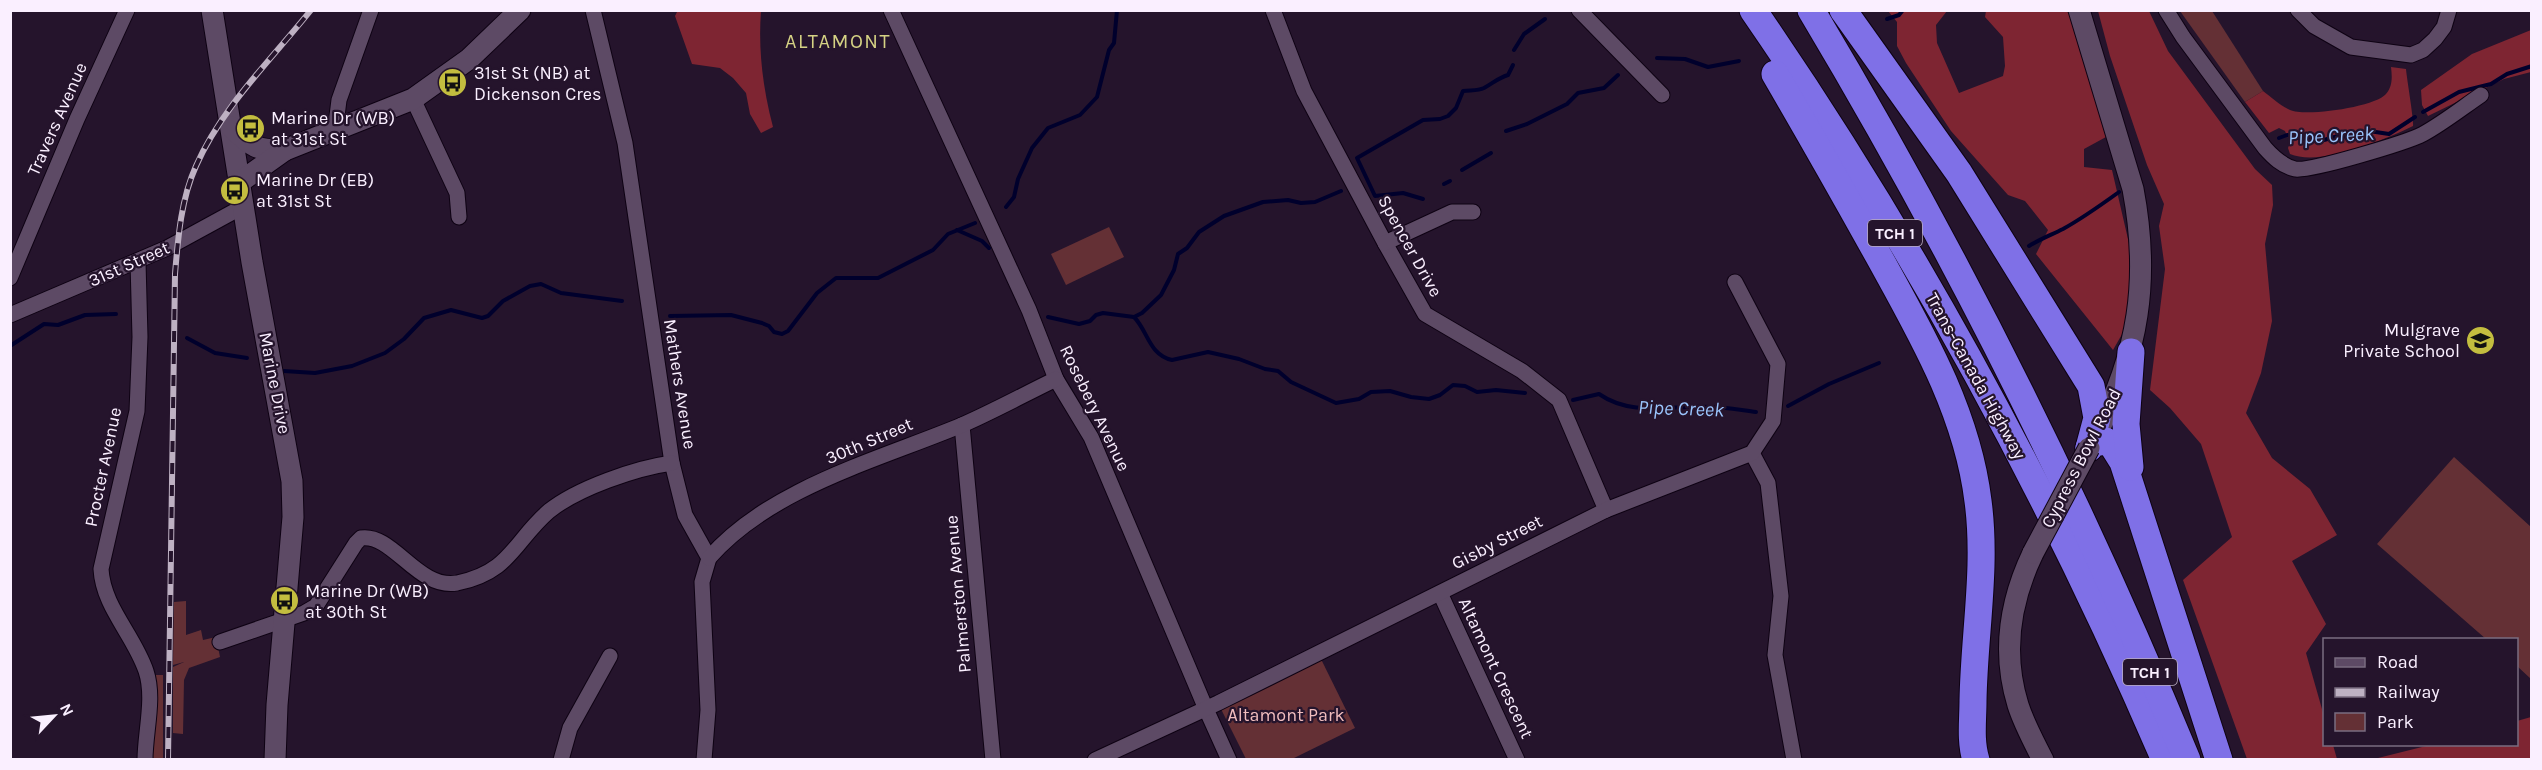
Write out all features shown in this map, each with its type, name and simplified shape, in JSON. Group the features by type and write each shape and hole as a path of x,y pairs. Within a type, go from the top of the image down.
{"highway":[{"path":"1738,10 1909,312 1942,376 1959,418 1970,454 1979,502 1980,564 1973,703 1973,745 1976,759"},
{"name":"Trans-Canada Highway","path":"1753,10 1878,205 1980,380 2091,594 2165,759"},
{"name":"Trans-Canada Highway","path":"1811,10 1919,198 2015,381 2094,546 2187,759"},
{"path":"1844,10 1954,165 2076,358 2091,386 2097,406 2096,429 2089,448"},
{"path":"2076,358 2092,373 2105,377 2118,372 2131,352"},
{"path":"2131,352 2126,424 2135,501"},
{"path":"2089,448 2101,441 2106,441 2113,446 2123,462 2219,759"}],"street":[{"name":"Travers Avenue","path":"10,278 77,119 127,10"},
{"name":"Marine Drive","path":"212,10 292,481 293,517 275,759"},
{"path":"335,132 339,100 371,10"},
{"path":"240,182 285,150 413,99 469,59 520,10"},
{"name":"Mathers Avenue","path":"593,10 625,143 672,463 685,515 709,558"},
{"name":"Rosebery Avenue","path":"891,10 1029,310 1056,379 1092,437 1229,759"},
{"name":"Spencer Drive","path":"1273,10 1305,91 1425,314 1522,370 1559,400 1606,510"},
{"path":"1579,10 1662,95"},
{"name":"Cypress Bowl Road","path":"2043,759 2018,705 2010,658 2013,607 2032,553 2112,403 2131,352 2141,289 2141,240 2138,215 2126,164 2079,10"},
{"path":"2166,10 2265,148 2279,162 2294,169 2330,164 2422,135 2481,95"},
{"path":"2298,10 2314,26 2351,47 2411,55 2423,50 2435,39 2444,27 2449,10"},
{"path":"413,99 458,193 459,217"},
{"path":"231,127 263,151 285,150"},
{"name":"31st Street","path":"11,315 138,262 244,206"},
{"path":"1385,243 1452,212 1473,212"},
{"name":"Procter Avenue","path":"138,262 140,338 137,411 101,569 102,585 106,597 146,670 149,693 145,759"},
{"path":"1736,282 1778,364 1773,421 1752,453 1768,483 1781,596 1775,655 1794,759"},
{"name":"30th Street","path":"709,558 741,526 766,508 919,441 962,425 1056,379"},
{"name":"Palmerston Avenue","path":"962,425 993,759"},
{"name":"Gisby Street","path":"1095,759 1206,709 1606,510 1752,453"},
{"path":"220,642 284,620 316,606 361,538 378,540 429,578 443,583 457,583 502,564 549,512 571,499 622,475 672,463"},
{"path":"704,759 708,710 702,582 709,558"},
{"name":"Altamont Crescent","path":"1440,593 1517,759"},
{"path":"561,759 570,728 610,656"}],"green space":[{"path":"2180,11 2212,11 2263,91 2245,102"},
{"path":"1109,227 1124,257 1066,285 1051,254"},
{"path":"2454,457 2531,527 2531,679 2518,667 2518,638 2485,638 2377,544"},
{"path":"186,601 186,635 201,630 203,640 216,637 220,657 189,668 184,680 183,734 173,733 173,667 184,662 173,665 174,602"},
{"name":"Altamont Park","path":"1318,653 1355,728 1292,759 1246,759 1218,703"},
{"path":"155,675 163,675 163,759 150,760"}],"shaded area":[{"path":"678,10 761,11 762,69 773,127 761,133 750,114 746,93 733,78 720,68 692,64 675,16"},
{"path":"1888,11 1947,11 1936,25 1937,43 1959,93 2003,76 2005,66 2003,37 1985,17 1986,11 2069,11 2106,137 2084,149 2084,167 2112,170 2134,265 2125,329 2113,350 2036,254 2048,230 2025,201 2008,195 1951,131 1897,46 1897,22"},
{"path":"2098,11 2149,11 2168,51 2255,169 2272,185 2273,205 2265,244 2272,321 2261,373 2246,413 2272,458 2310,489 2337,535 2292,561 2326,624 2306,653 2323,712 2323,746 2333,746 2337,759 2247,759 2183,580 2232,537 2201,444 2170,408 2150,390 2165,269 2159,226 2164,204 2147,165 2110,56"},
{"path":"2531,30 2531,72 2504,79 2428,116 2422,105 2421,90 2472,54"},
{"path":"2391,67 2406,69 2413,126 2386,138 2334,155 2303,157 2290,154 2288,148 2290,143 2285,131 2279,128 2269,133 2245,102 2263,91 2290,110 2298,112 2355,107 2379,99 2386,94 2391,84"},
{"path":"2531,717 2531,759 2374,759 2426,746 2518,746 2518,721"}],"waterway":[{"name":"Pipe Creek","path":"1006,207 1014,197 1018,179 1032,148 1048,128 1080,115 1097,97 1109,50 1114,43 1117,10"},
{"name":"Pipe Creek","path":"1887,19 1899,15 1903,10"},
{"path":"1514,50 1524,34 1545,19"},
{"name":"Pipe Creek","path":"1657,58 1685,59 1708,67 1739,61"},
{"path":"1423,199 1403,193 1375,196 1357,158 1423,120 1448,116 1456,108 1463,91 1484,88 1508,75 1513,65"},
{"name":"Pipe Creek","path":"2423,112 2459,92 2491,84 2507,74 2532,66"},
{"name":"Pipe Creek","path":"1506,131 1527,124 1567,104 1578,93 1604,88 1618,75"},
{"name":"Pipe Creek","path":"2279,138 2287,135 2304,139 2316,137 2324,140 2338,136 2351,137 2369,131 2389,134 2415,117"},
{"name":"Pipe Creek","path":"1462,170 1491,153"},
{"name":"Pipe Creek","path":"1444,184 1450,181"},
{"name":"Pipe Creek","path":"1048,317 1079,324 1090,321 1096,315 1103,313 1134,317 1142,313 1161,295 1174,270 1178,254 1187,248 1199,232 1224,216 1263,202 1288,200 1301,203 1315,202 1341,191"},
{"name":"Pipe Creek","path":"2029,246 2070,225 2119,192"},
{"name":"Pipe Creek","path":"670,316 731,315 762,323 774,332 782,334 788,331 817,293 836,278 878,278 933,250 948,234 975,223"},
{"name":"Pipe Creek","path":"957,230 982,241 989,248"},
{"name":"Pipe Creek","path":"284,371 315,373 352,366 385,353 404,339 424,318 451,310 482,318 488,316 503,301 530,286 541,284 561,293 622,301"},
{"name":"Pipe Creek","path":"10,346 44,324 58,325 85,315 116,314"},
{"name":"Pipe Creek","path":"1134,317 1154,348 1164,357 1172,360 1208,352 1239,359 1265,369 1278,371 1291,382 1336,403 1359,399 1371,392 1390,391 1429,399 1440,395 1453,385 1465,386 1477,392 1496,390 1525,393"},
{"name":"Pipe Creek","path":"187,338 215,353 247,358"},
{"name":"Pipe Creek","path":"1788,406 1829,384 1879,363"},
{"name":"Pipe Creek","path":"1573,400 1599,394 1612,401 1638,408 1715,407 1756,412"}],"railway":[{"path":"168,760 175,274 184,205 196,166 219,124 248,85 311,10"}],"place":[{"name":"31st St (NB) at Dickenson Cres","path":"453,83"},
{"name":"Marine Dr (WB) at 31st St","path":"250,128"},
{"name":"Marine Dr (EB) at 31st St","path":"235,190"},
{"name":"Mulgrave Private School","path":"2481,340"},
{"name":"Marine Dr (WB) at 30th St","path":"284,601"}],"district":[{"name":"ALTAMONT","path":"838,41"}]}
